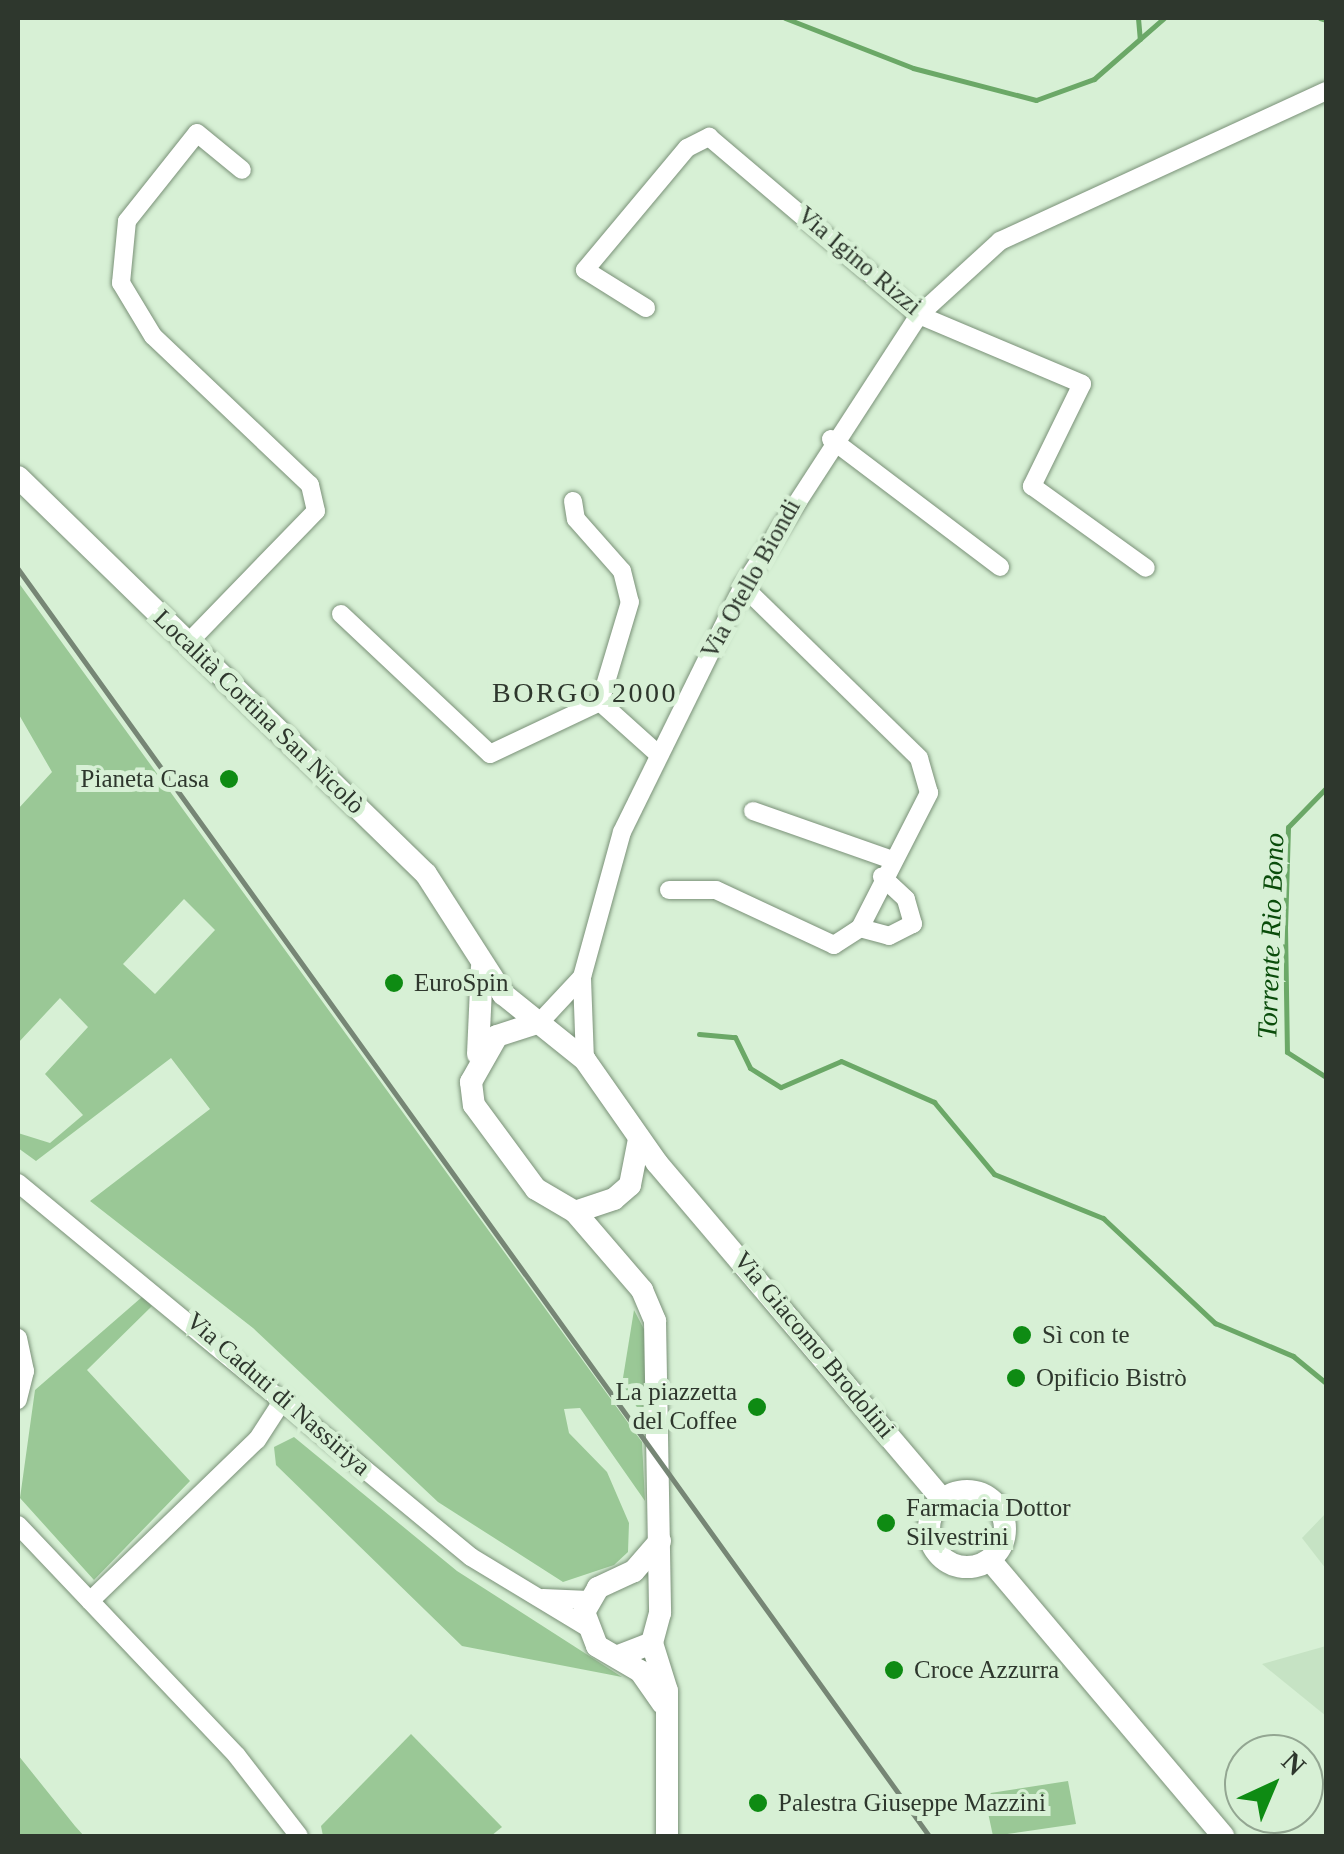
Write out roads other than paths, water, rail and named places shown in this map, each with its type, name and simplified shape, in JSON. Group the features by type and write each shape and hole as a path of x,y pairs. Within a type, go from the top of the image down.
{"main road":[{"name":"Località Cortina San Nicolò","path":"18,476 426,874 482,964 540,1022"},
{"path":"482,964 474,1105 536,1189 576,1212 623,1264"},
{"path":"476,1062 496,1036 540,1022"},
{"name":"Via Giacomo Brodolini","path":"540,1022 584,1060 639,1138 942,1499"},
{"path":"639,1138 611,1232 623,1264 655,1321 660,1606 652,1643 663,1659 667,1836"},
{"path":"576,1212 622,1192 686,1191"},
{"path":"977,1492 998,1505 1004,1538 990,1560 956,1566 936,1552 930,1518 942,1499 977,1492"},
{"path":"660,1540 588,1600 585,1626 662,1703"},
{"path":"990,1560 1223,1836"},
{"path":"611,1582 638,1583 660,1606"},
{"path":"618,1656 652,1643"}],"street":[{"name":"Via Otello Biondi","path":"584,1060 582,977 622,832 743,586 830,440 919,315 1000,241 1326,91"},
{"path":"187,644 316,511 310,485 153,336 121,283 127,220 197,133 242,170"},
{"name":"Via Igino Rizzi","path":"646,308 585,270 687,148 708,138 919,315 1082,384 1032,486 1146,568"},
{"path":"830,440 1000,567"},
{"path":"341,614 490,754 600,702 630,602 622,571 576,520 573,501"},
{"path":"669,890 716,890 834,945 860,928 882,877 930,793 918,758 743,586"},
{"path":"600,702 658,754"},
{"path":"753,811 892,860"},
{"path":"860,928 889,936 913,924 906,899 882,877"},
{"name":"Via Otello Biondi","path":"540,1022 582,977"},
{"name":"Via Caduti di Nassiriya","path":"18,1183 471,1557 585,1626"},
{"path":"18,1338 25,1371 18,1400"},
{"path":"90,1601 257,1440 283,1400"},
{"path":"18,1525 300,1836"},
{"name":"Via Caduti di Nassiriya","path":"543,1598 588,1600"}],"waterway":[{"name":"Torrente Rio Bono","path":"785,18 913,68 1036,100 1094,79 1164,18"},
{"path":"1138,18 1140,39"},
{"name":"Torrente Rio Bono","path":"1320,18 1326,20"},
{"name":"Torrente Rio Bono","path":"1326,788 1288,827 1285,927 1287,1052 1326,1077"},
{"path":"699,1034 735,1037 750,1068 781,1087 841,1061 934,1102 994,1174 1103,1218 1215,1323 1293,1356 1326,1383"}],"railway":[{"path":"18,569 929,1836"}],"place":[{"name":"Pianeta Casa","path":"229,779"},
{"name":"EuroSpin","path":"394,983"},
{"name":"Sì con te","path":"1022,1335"},
{"name":"Opificio Bistrò","path":"1016,1378"},
{"name":"La piazzetta del Coffee","path":"757,1407"},
{"name":"Farmacia Dottor Silvestrini","path":"886,1523"},
{"name":"Croce Azzurra","path":"894,1670"},
{"name":"Palestra Giuseppe Mazzini","path":"758,1803"}],"district":[{"name":"BORGO 2000","path":"585,693"}]}
